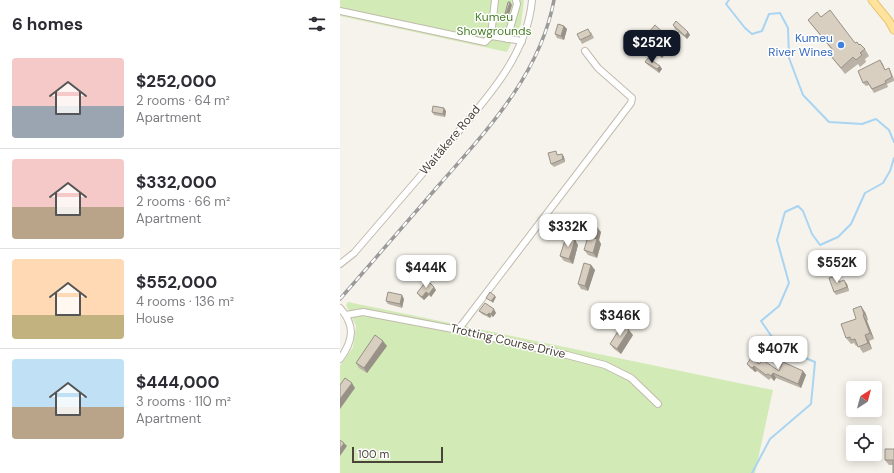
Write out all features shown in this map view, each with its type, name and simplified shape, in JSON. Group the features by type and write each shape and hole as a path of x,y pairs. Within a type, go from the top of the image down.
{"main road":[{"path":"872,0 891,20 894,30"}],"street":[{"path":"340,11 485,42 490,36 496,0"},
{"path":"507,39 517,4 516,0"},
{"name":"Waitākere Road","path":"340,264 354,253 464,125 509,67 522,42 527,27 532,0"},
{"path":"490,36 522,42"},
{"path":"458,330 631,103 632,98 598,68 585,51"},
{"path":"340,308 350,322 352,335 348,347 340,359"},
{"name":"Trotting Course Drive","path":"346,315 363,312 458,330 567,354 605,365 631,378 658,404"}],"green space":[{"name":"Kumeu Showgrounds","path":"340,0 524,0 521,24 507,52 340,16"},
{"path":"348,302 773,390 755,473 340,473 340,366 353,347 356,326 346,305"}],"building":[{"path":"508,2 510,2 505,14"},
{"name":"Kumeu River Wines","path":"830,10 855,43 857,42 865,49 860,53 862,55 856,60 853,57 841,68 829,53 833,50 808,20 817,12 821,17"},
{"path":"676,21 688,32 685,36 673,25"},
{"path":"558,24 564,26 561,36 555,34"},
{"path":"655,25 670,39 658,53 643,39"},
{"path":"588,29 591,35 580,40 577,34"},
{"path":"648,58 660,66 657,69 645,62"},
{"path":"880,60 885,70 889,68 892,77 885,81 886,83 872,89 867,81 863,83 858,71"},
{"path":"433,106 444,108 443,114 432,112"},
{"path":"556,151 557,155 562,154 563,159 551,164 548,153"},
{"path":"592,226 597,227 594,238 597,239 593,253 584,250"},
{"path":"566,237 575,240 569,259 560,256"},
{"path":"584,263 591,265 585,286 578,284"},
{"path":"836,276 839,282 844,280 847,287 834,292 829,278"},
{"path":"427,280 434,287 429,294 426,292 422,297 417,293"},
{"path":"388,292 402,295 400,304 386,301"},
{"path":"490,292 495,296 491,301 486,298"},
{"path":"485,303 494,309 491,314 489,313 487,315 479,311"},
{"path":"861,306 870,333 865,335 868,343 858,347 855,339 851,340 850,337 846,338 841,324 856,319 853,309"},
{"path":"622,325 629,330 617,349 610,344"},
{"path":"375,335 383,341 364,368 356,363"},
{"path":"751,358 759,364 763,360 779,371 783,362 803,371 798,384 773,373 771,376 768,374 766,375 754,366 752,368 747,364"},
{"path":"345,378 352,383 340,399 340,385"},
{"path":"340,440 344,443 340,449"},
{"path":"885,449 894,449 894,473 893,460 885,460"}],"waterway":[{"path":"729,0 726,4 745,28 752,34 762,31 769,14 780,13 788,28 789,58 803,95 829,122 862,124 876,119 889,130 894,142"},
{"path":"752,473 770,439 811,404 815,362 779,347 761,321 779,306 789,283 777,240 785,212 798,206 803,211 812,234 820,245 838,237 851,224 865,193 883,183 890,171 894,158"}],"railway":[{"path":"340,299 493,122 509,100 537,53 547,27 554,0"}],"place":[{"name":"Kumeu River Wines","path":"841,45"}]}
